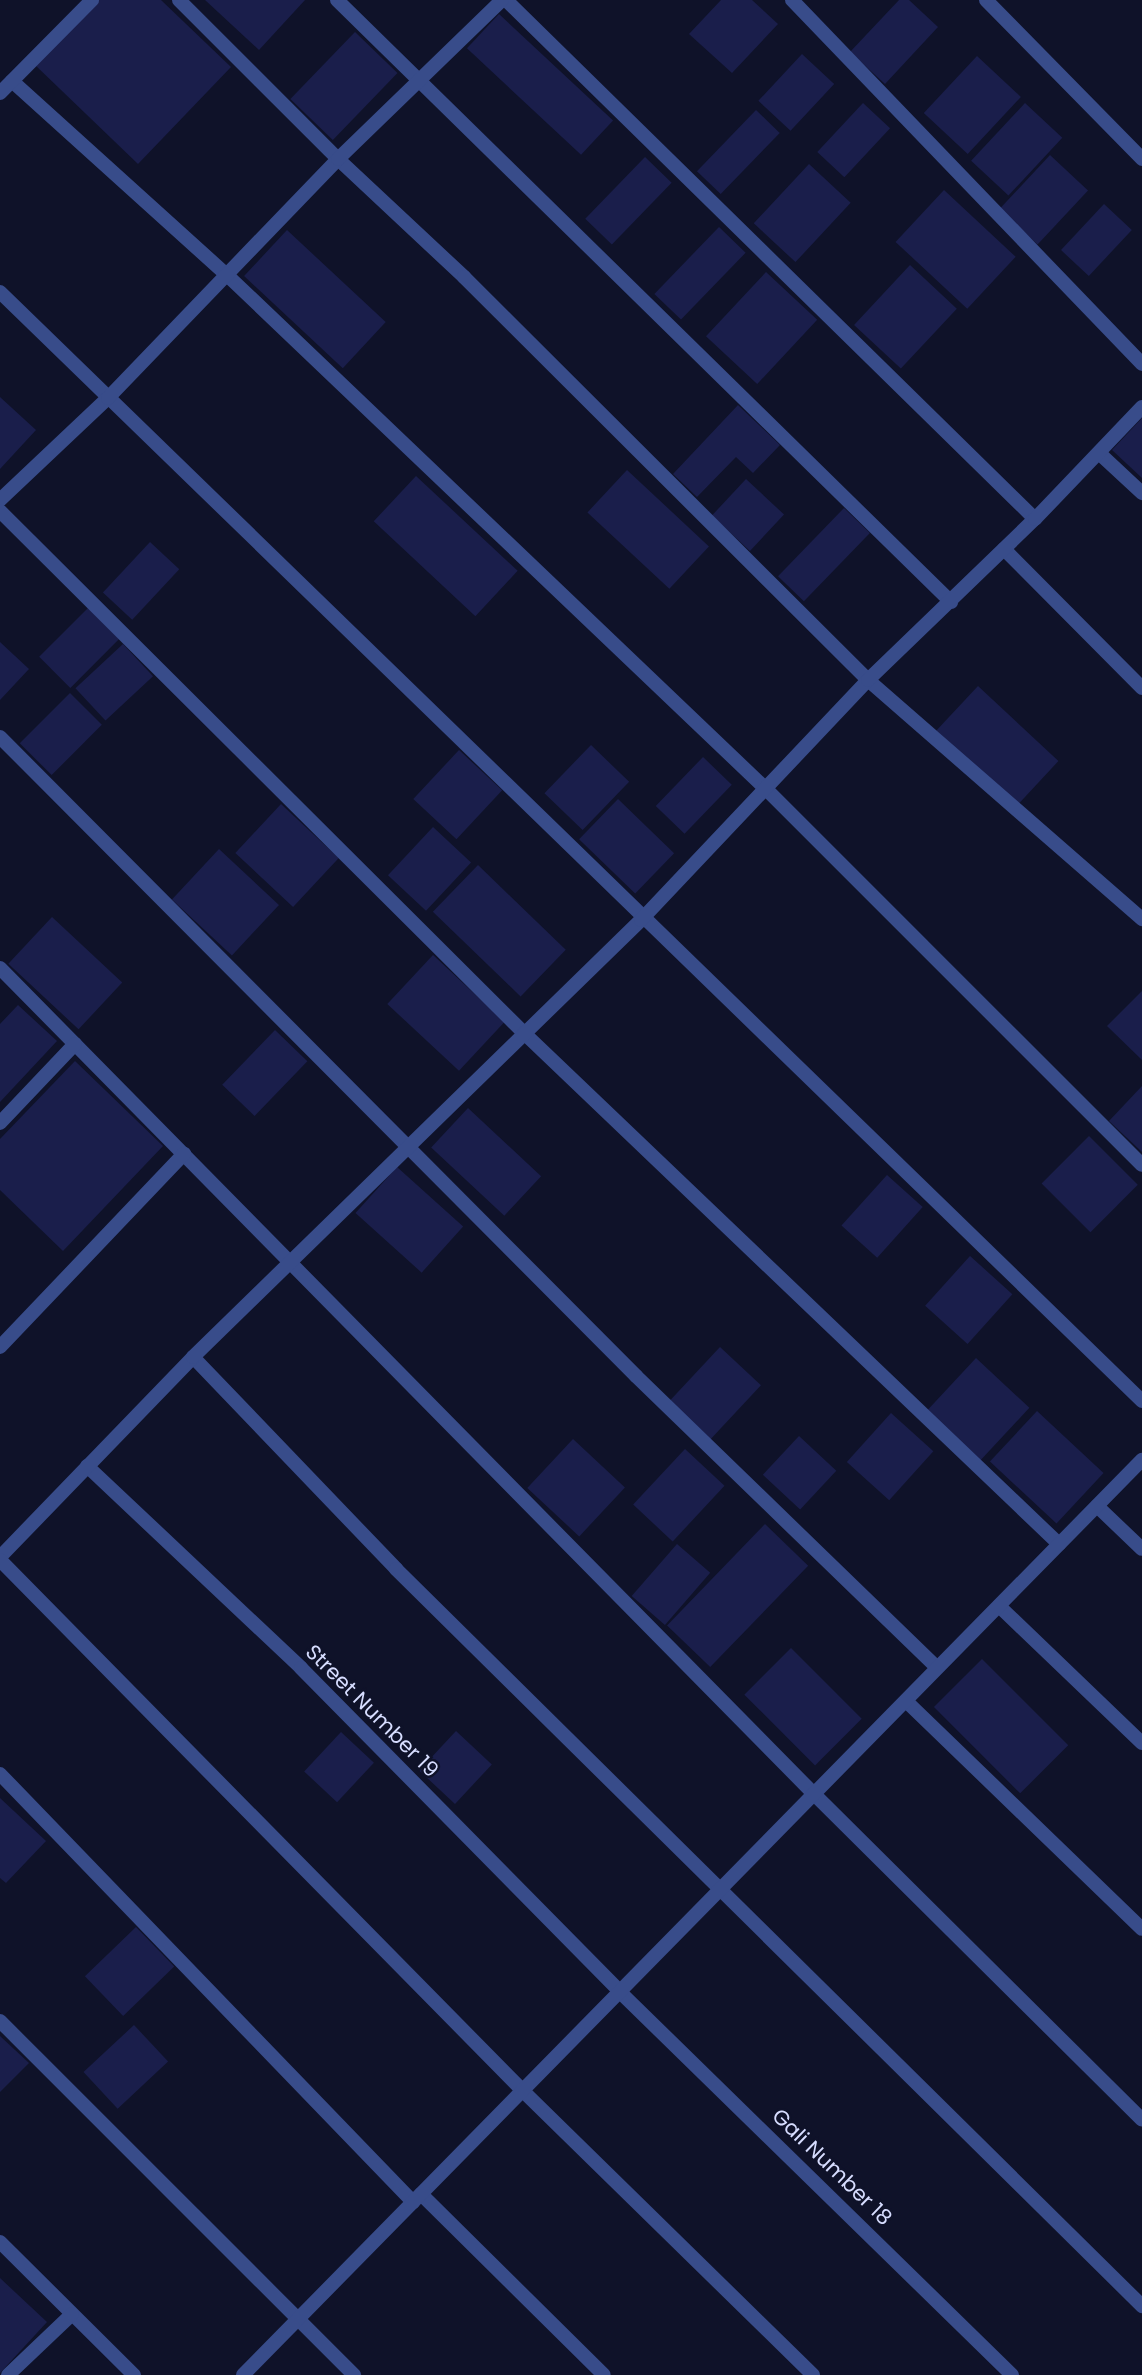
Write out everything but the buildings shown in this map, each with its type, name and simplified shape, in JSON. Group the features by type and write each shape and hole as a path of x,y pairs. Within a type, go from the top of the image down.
{"street":[{"path":"0,93 92,0"},
{"path":"179,0 338,159 464,276 868,680 1142,919"},
{"path":"337,0 951,602"},
{"path":"0,500 108,398 338,159 504,0 1035,519"},
{"path":"792,0 1142,364"},
{"path":"986,0 1142,159"},
{"path":"12,81 228,276 767,790 1142,1165"},
{"path":"0,292 641,920 1142,1401"},
{"path":"813,2375 523,2091 0,1559 193,1357 641,920 767,790 868,680 1004,550 1142,407"},
{"path":"1099,453 1142,494"},
{"path":"0,511 524,1033 1059,1545"},
{"path":"1004,550 1142,688"},
{"path":"0,737 636,1376 937,1668"},
{"path":"0,968 814,1794 1142,2120"},
{"path":"0,1123 75,1044"},
{"path":"0,1347 184,1154"},
{"path":"193,1357 396,1569 723,1887 1142,2306"},
{"path":"243,2375 1142,1460"},
{"name":"Street Number 19","path":"87,1466 301,1668 620,1992"},
{"path":"1097,1506 1142,1549"},
{"path":"999,1605 1142,1743"},
{"path":"905,1701 1142,1929"},
{"path":"0,1774 417,2198 604,2375"},
{"name":"Gali Number 18","path":"620,1992 1012,2375"},
{"path":"0,2021 354,2375"},
{"path":"0,2242 134,2375"},
{"path":"8,2375 72,2314"}]}
